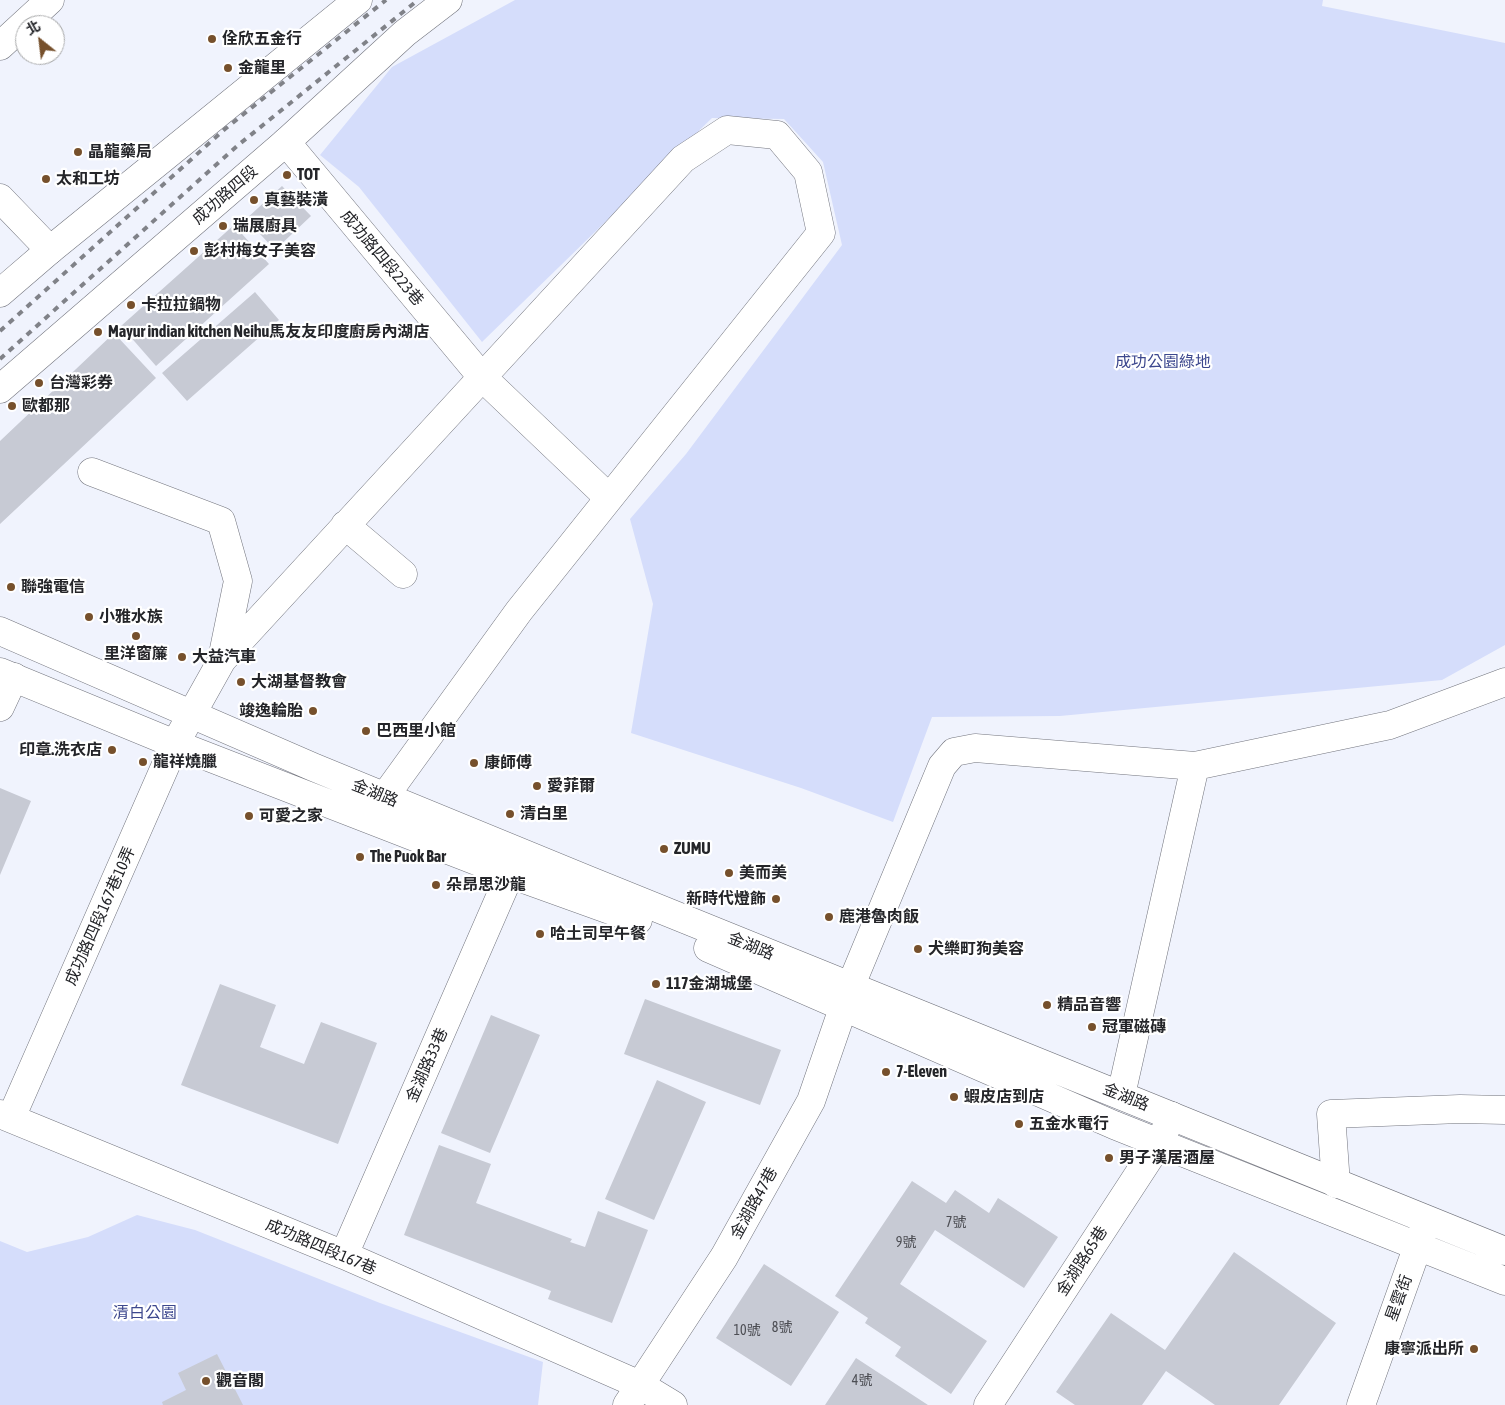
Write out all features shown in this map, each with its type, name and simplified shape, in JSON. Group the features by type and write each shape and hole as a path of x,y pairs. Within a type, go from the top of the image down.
{"street":[{"path":"0,46 50,0"},
{"path":"0,293 50,250 358,0"},
{"name":"成功路四段","path":"0,389 286,142 405,33 448,0"},
{"path":"222,660 683,159 727,130 777,135 808,172 821,233 608,497 484,658 385,796"},
{"name":"成功路四段223巷","path":"286,142 482,377 608,497"},
{"path":"0,198 50,250"},
{"path":"92,472 221,521 238,582 222,660"},
{"path":"345,525 403,574"},
{"name":"金湖路","path":"0,631 847,997 1159,1143 1505,1280"},
{"name":"成功路四段167巷10弄","path":"6,1116 175,744 222,660"},
{"path":"0,707 7,674"},
{"name":"金湖路","path":"7,674 175,744 510,874 1121,1095 1336,1184 1505,1251"},
{"name":"金湖路47巷","path":"634,1395 724,1257 811,1101 847,997 942,766 954,752 975,748 1195,766 1390,725 1505,682"},
{"path":"1121,1095 1195,766"},
{"name":"金湖路33巷","path":"344,1255 510,874"},
{"path":"1336,1184 1331,1114 1460,1109 1505,1110"},
{"name":"成功路四段167巷","path":"6,1116 344,1255 634,1395 673,1405"},
{"name":"金湖路65巷","path":"988,1405 1159,1143 1172,1116"},
{"name":"星雲街","path":"1360,1405 1428,1220"}],"green space":[{"name":"成功公園綠地","path":"515,0 1323,0 1322,6 1505,43 1505,645 1442,680 1060,716 932,717 893,822 801,788 631,733 653,604 630,519 686,454 842,245 823,162 784,119 712,118 482,342 359,187 320,155 392,67"},
{"name":"清白公園","path":"137,1215 195,1230 380,1303 543,1362 538,1405 0,1405 0,1241 27,1252 88,1237"}],"building":[{"path":"282,186 311,216 275,250 246,219"},
{"path":"234,225 269,264 156,366 121,326"},
{"path":"255,292 279,320 187,401 162,373"},
{"path":"114,333 156,378 0,524 0,441"},
{"path":"0,788 31,801 0,875"},
{"path":"220,984 276,1005 260,1047 304,1064 321,1022 377,1043 338,1144 181,1085"},
{"path":"645,999 781,1050 760,1105 624,1054"},
{"path":"491,1015 540,1035 490,1153 441,1133"},
{"path":"657,1080 706,1102 654,1220 605,1199"},
{"path":"439,1145 491,1164 476,1203 572,1239 570,1242 585,1247 598,1211 648,1230 612,1323 548,1299 551,1291 404,1235"},
{"path":"912,1181 946,1203 955,1190 989,1213 998,1198 1058,1237 1024,1288 935,1230 900,1284 987,1341 951,1394 895,1356 901,1347 865,1323 868,1318 835,1296"},
{"path":"1234,1252 1336,1323 1279,1405 1215,1405 1166,1371 1142,1405 1075,1405 1056,1392 1111,1313 1165,1350"},
{"path":"764,1264 839,1312 791,1386 716,1338"},
{"name":"觀音閣","path":"217,1354 243,1405 163,1405 162,1402 186,1390 178,1373"},
{"path":"856,1358 928,1405 825,1405"}],"railway":[{"path":"0,331 225,129 386,0"},
{"path":"0,359 237,146 418,0"}],"place":[{"name":"佺欣五金行","path":"212,39"},
{"name":"金龍里","path":"228,68"},
{"name":"晶龍藥局","path":"78,152"},
{"name":"TOT","path":"287,175"},
{"name":"太和工坊","path":"46,179"},
{"name":"真藝裝潢","path":"254,200"},
{"name":"瑞展廚具","path":"223,226"},
{"name":"彭村梅女子美容","path":"194,251"},
{"name":"卡拉拉鍋物","path":"131,305"},
{"name":"Mayur indian kitchen Neihu馬友友印度廚房內湖店","path":"98,332"},
{"name":"台灣彩券","path":"39,383"},
{"name":"歐都那","path":"12,406"},
{"name":"聯強電信","path":"11,587"},
{"name":"小雅水族","path":"89,617"},
{"name":"里洋窗簾","path":"136,636"},
{"name":"大益汽車","path":"182,657"},
{"name":"大湖基督教會","path":"241,682"},
{"name":"竣逸輪胎","path":"313,711"},
{"name":"巴西里小館","path":"366,731"},
{"name":"印章.洗衣店","path":"112,750"},
{"name":"龍祥燒臘","path":"143,762"},
{"name":"康師傅","path":"474,763"},
{"name":"愛菲爾","path":"537,786"},
{"name":"清白里","path":"510,814"},
{"name":"可愛之家","path":"249,816"},
{"name":"ZUMU","path":"664,849"},
{"name":"The Puok Bar","path":"360,857"},
{"name":"美而美","path":"729,873"},
{"name":"朵昂思沙龍","path":"436,885"},
{"name":"新時代燈飾","path":"776,899"},
{"name":"鹿港魯肉飯","path":"829,917"},
{"name":"哈土司早午餐","path":"540,934"},
{"name":"犬樂町狗美容","path":"918,949"},
{"name":"117金湖城堡","path":"656,984"},
{"name":"精品音響","path":"1047,1005"},
{"name":"冠軍磁磚","path":"1092,1027"},
{"name":"7-Eleven","path":"886,1072"},
{"name":"蝦皮店到店","path":"954,1097"},
{"name":"五金水電行","path":"1019,1124"},
{"name":"男子漢居酒屋","path":"1109,1158"},
{"name":"康寧派出所","path":"1474,1349"},
{"name":"觀音閣","path":"206,1381"}]}
